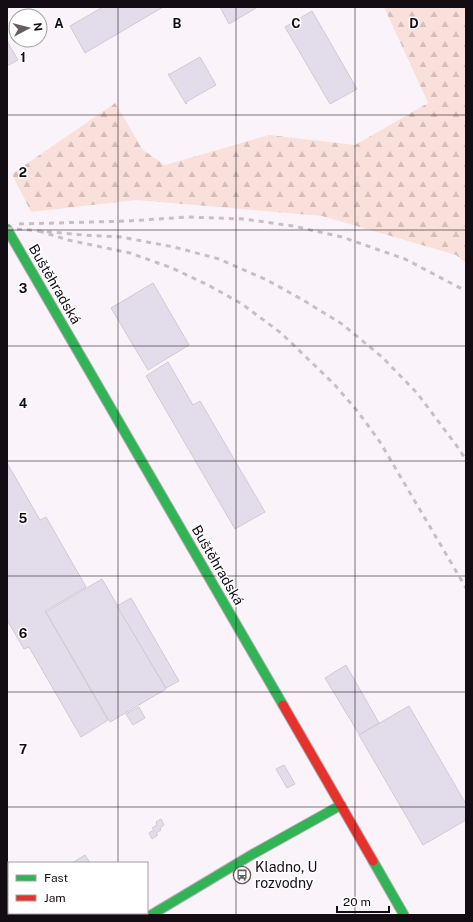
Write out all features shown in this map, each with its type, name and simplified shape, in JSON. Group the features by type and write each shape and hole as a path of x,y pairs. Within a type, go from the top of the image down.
{"street":[{"name":"Buštěhradská","path":"7,229 404,915"},
{"path":"151,915 252,854 341,805"}],"green space":[{"path":"384,7 466,7 466,263 456,255 322,216 136,200 31,212 12,174 115,103 143,150 165,165 269,135 355,145 428,103"}],"building":[{"path":"103,7 163,7 85,53 70,26"},
{"path":"220,7 255,7 256,8 229,24"},
{"path":"312,11 357,89 330,104 285,27"},
{"path":"7,41 8,48 11,48 18,60 7,66"},
{"path":"200,57 216,85 186,102 186,104 168,74"},
{"path":"153,283 189,345 148,370 111,308"},
{"path":"168,362 193,405 200,401 265,512 235,529 146,376"},
{"path":"7,463 40,520 46,517 86,587 45,611 108,720 81,737 29,647 24,649 7,620"},
{"path":"102,579 166,689 110,722 46,612"},
{"path":"131,598 179,681 166,688 117,606"},
{"path":"346,665 379,723 359,735 325,678"},
{"path":"409,706 466,804 466,820 423,845 359,735"},
{"path":"139,707 145,718 133,725 126,714"},
{"path":"284,765 295,784 287,788 276,769"},
{"path":"161,819 164,825 160,828 161,830 156,833 158,835 152,839 149,833 154,830 152,828 157,825 156,822"},
{"path":"85,855 89,862 74,862"},
{"path":"8,900 8,914 50,914 7,915"}],"railway":[{"path":"19,224 128,221 188,217 244,219 293,226 342,237 405,259 466,291"},
{"path":"7,228 121,237 174,247 219,259 267,280 342,324 382,357 417,393 466,460"},
{"path":"39,231 68,240 130,253 172,268 208,285 242,304 281,333 334,384 359,413 380,442 466,588"}],"traffic: fast":[{"path":"7,229 283,705"},
{"path":"151,915 253,854 341,805"},
{"path":"373,861 404,915"}],"traffic: jam":[{"path":"283,705 373,861"}],"place":[{"name":"Kladno, U rozvodny","path":"242,875"}]}
